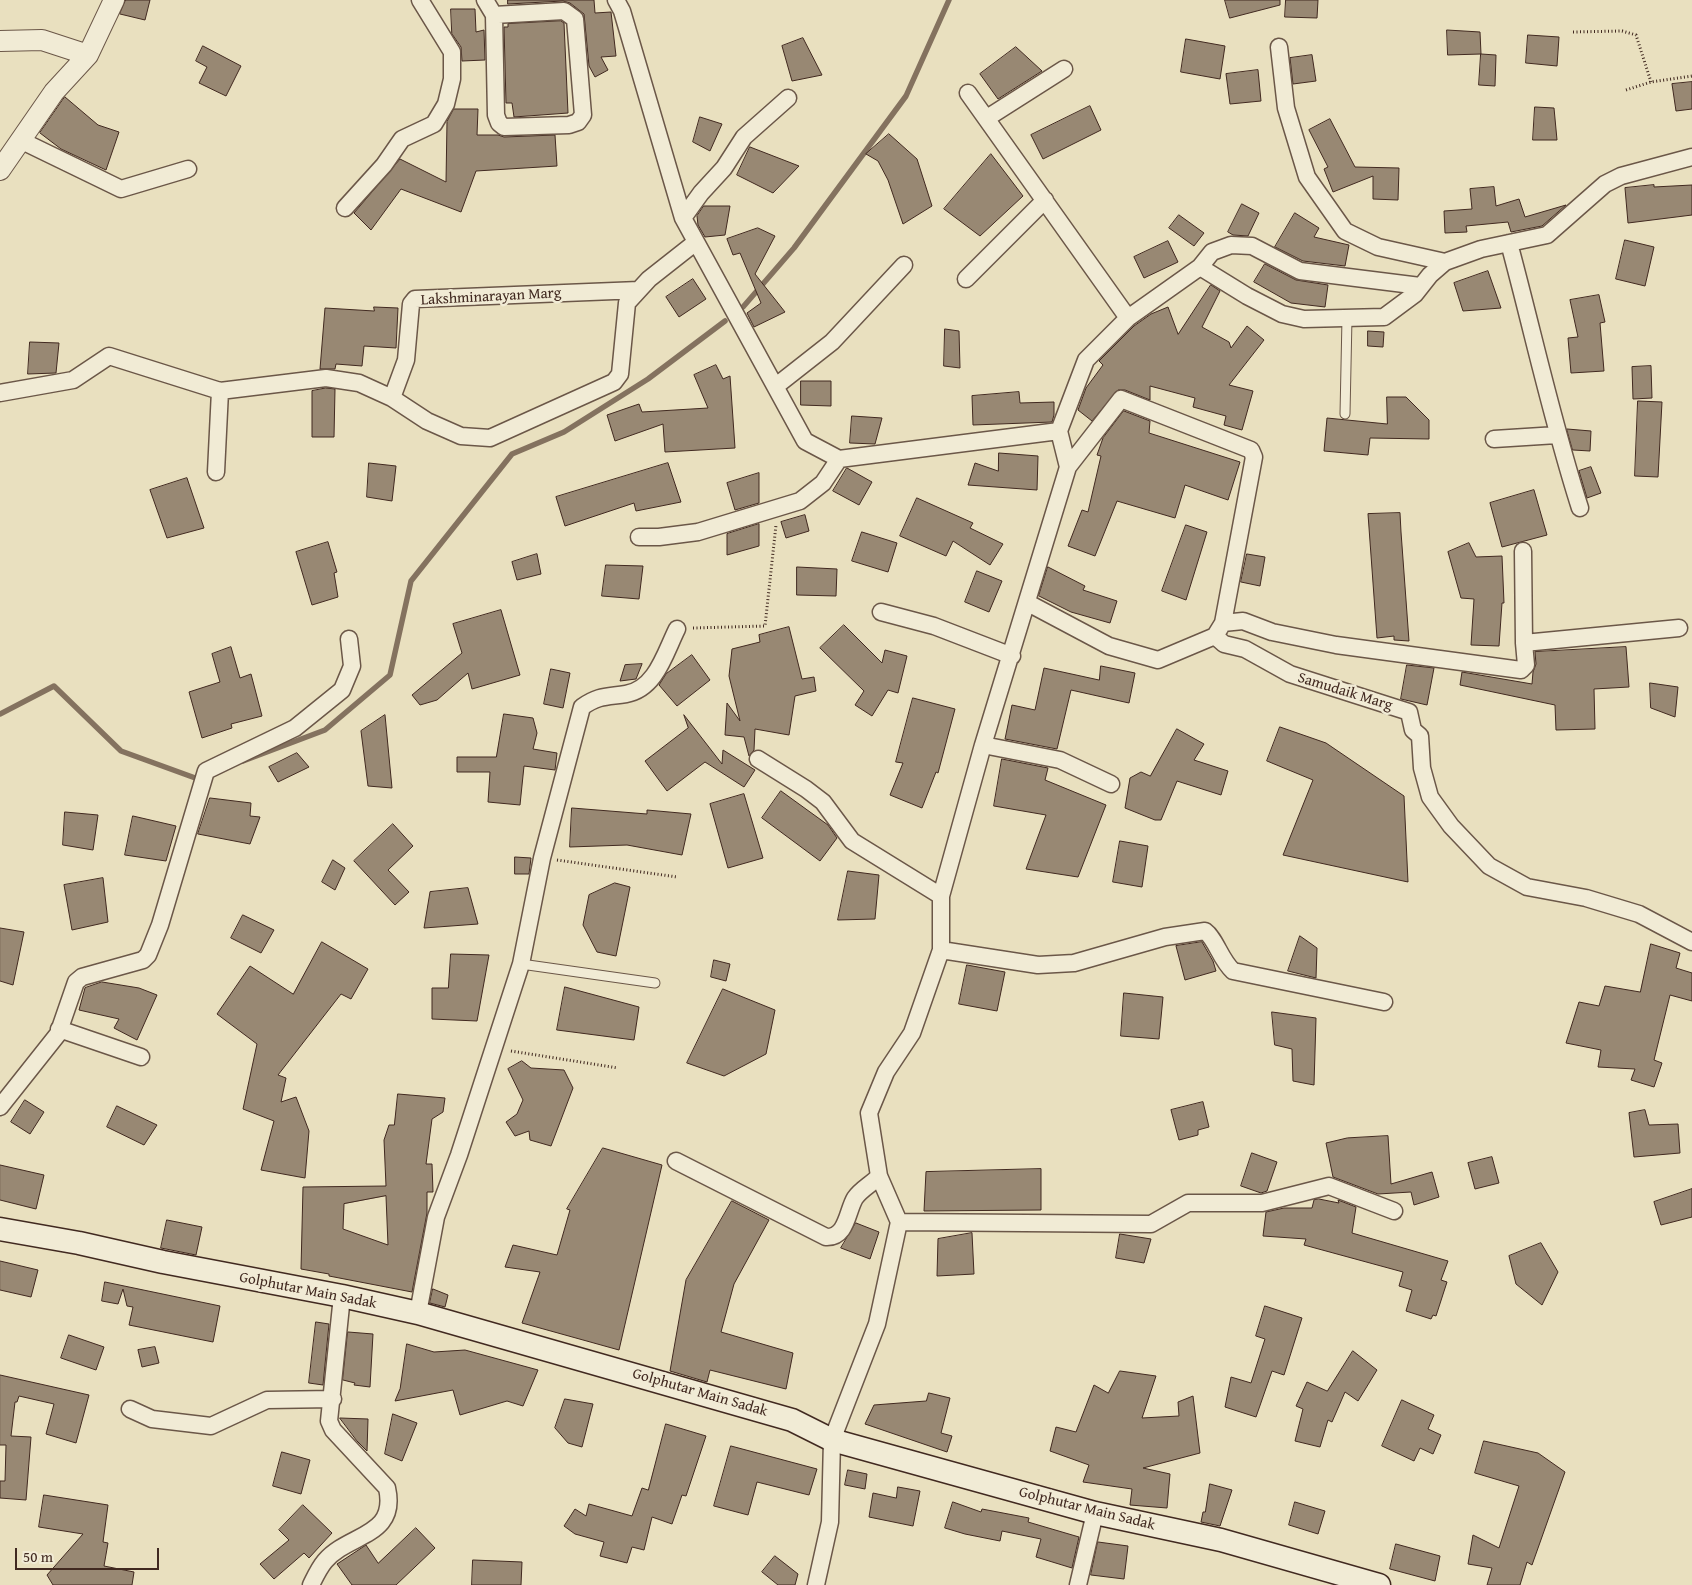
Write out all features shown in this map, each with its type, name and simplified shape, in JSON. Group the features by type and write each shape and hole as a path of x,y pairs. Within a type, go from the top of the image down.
{"main road":[{"name":"Golphutar Main Sadak","path":"6,1230 342,1296 418,1313 792,1420 832,1440 1095,1513 1221,1540 1379,1585"}],"street":[{"path":"0,170 54,92 88,55 114,0"},
{"path":"345,208 384,165 402,139 434,124 446,104 452,79 452,52 420,0"},
{"path":"485,0 494,15 496,115 499,123 504,127 570,125 578,122 583,115 575,19 564,11 494,15"},
{"path":"616,0 622,11 683,218 805,440 839,459 1059,431"},
{"path":"0,41 42,40 88,55"},
{"path":"1279,47 1286,108 1308,176 1345,231 1378,247 1445,262"},
{"path":"987,118 1064,69"},
{"path":"968,93 1128,318"},
{"path":"683,218 701,193 724,168 744,137 788,98"},
{"path":"20,140 121,189 188,170"},
{"path":"1200,267 1247,296 1282,314 1304,319 1384,317 1415,294 1420,286 1445,262 1481,249 1547,235 1604,184 1621,176 1692,157"},
{"path":"966,279 1045,200"},
{"path":"0,393 74,380 109,356 220,391 326,378 359,383 392,398 428,421 461,436 490,438 614,382 620,374 627,304 649,279 696,242"},
{"path":"1509,243 1542,366 1557,435 1580,508"},
{"path":"1068,466 1059,431 1086,360 1128,318 1200,267 1212,252 1231,245 1252,246 1300,271 1420,286"},
{"path":"776,386 832,342 904,265"},
{"name":"Lakshminarayan Marg","path":"392,398 406,360 411,304 415,299 639,290"},
{"path":"216,472 220,391"},
{"path":"816,1585 830,1522 832,1440 877,1324 899,1222 879,1176 869,1113 886,1072 912,1033 941,950 941,896 983,745 1012,656 1068,466 1122,399 1250,450 1254,456 1219,630"},
{"path":"1494,439 1557,435"},
{"path":"639,537 659,537 698,532 800,501 823,483 839,459"},
{"path":"1028,603 1109,646 1158,660 1219,630 1243,621 1272,632 1336,645 1521,670 1526,665 1522,551"},
{"path":"881,612 934,626 1012,656"},
{"path":"1524,643 1679,628"},
{"path":"418,1313 436,1216 459,1155 521,964 542,858 582,707 596,697 629,694 649,684 677,629"},
{"name":"Samudaik Marg","path":"1219,630 1224,644 1245,650 1290,674 1409,712 1413,730 1420,736 1422,768 1430,797 1451,826 1489,866 1527,887 1586,898 1639,914 1692,942"},
{"path":"0,1107 58,1034 76,982 82,977 143,960 148,955 160,924 206,771 294,728 342,690 352,666 349,640"},
{"path":"983,745 1060,760 1111,784"},
{"path":"758,759 823,802 852,841 941,896"},
{"path":"941,950 1038,965 1074,963 1165,937 1205,931 1210,934 1223,962 1233,971 1384,1002"},
{"path":"59,1029 141,1057"},
{"path":"676,1161 826,1237 839,1234 856,1197 879,1176"},
{"path":"899,1222 1151,1224 1188,1203 1262,1203 1329,1186 1394,1211"},
{"path":"311,1585 324,1561 346,1545 379,1527 387,1515 390,1500 388,1488 333,1430 330,1421 342,1296"},
{"path":"130,1408 152,1419 211,1426 267,1400 333,1399"},
{"path":"1078,1585 1095,1513"}],"lane":[{"path":"1345,414 1347,318"},
{"path":"521,964 655,983"}],"path":[{"path":"1573,32 1622,30 1636,35 1651,82"},
{"path":"1626,90 1651,82 1692,76"},
{"path":"677,629 765,626 778,509"},
{"path":"542,858 677,877"},
{"path":"493,1048 618,1068"}],"building":[{"path":"126,0 150,0 145,20 120,14"},
{"path":"508,0 594,0 595,13 611,12 616,56 601,57 608,70 595,77 589,66 584,14 570,3 563,1 508,4"},
{"path":"1225,0 1280,0 1280,5 1230,18"},
{"path":"1286,0 1318,0 1317,18 1285,17"},
{"path":"451,9 475,9 476,32 484,30 485,60 462,61 461,47 452,34"},
{"path":"561,21 564,23 568,113 514,117 512,103 506,103 504,27 508,27 508,24"},
{"path":"1447,30 1480,32 1481,54 1448,55"},
{"path":"1528,35 1559,37 1557,66 1526,63"},
{"path":"803,38 822,75 792,81 782,46"},
{"path":"1186,39 1225,46 1220,79 1181,72"},
{"path":"203,46 241,66 226,96 199,83 207,67 196,61"},
{"path":"1016,47 1042,71 998,99 980,74"},
{"path":"1481,54 1496,55 1495,86 1479,85"},
{"path":"1312,55 1316,81 1293,84 1290,58"},
{"path":"1258,70 1261,101 1230,104 1226,74"},
{"path":"1692,82 1692,109 1676,111 1672,84"},
{"path":"65,97 98,125 119,132 106,170 61,149 40,133"},
{"path":"1090,106 1101,130 1043,159 1031,135"},
{"path":"1535,107 1554,108 1557,140 1533,140"},
{"path":"454,109 478,109 477,135 498,135 504,137 555,135 557,166 476,171 461,212 401,189 371,230 354,213 400,159 446,182 447,122"},
{"path":"700,117 722,124 710,151 693,142"},
{"path":"1330,119 1355,167 1399,168 1398,200 1373,199 1373,176 1333,192 1324,169 1328,167 1309,130"},
{"path":"889,134 917,159 932,206 903,224 888,180 878,161 866,154"},
{"path":"750,147 799,166 773,193 737,175"},
{"path":"991,154 1023,196 980,236 944,209"},
{"path":"1654,185 1654,187 1692,185 1692,215 1628,223 1625,188"},
{"path":"1494,187 1496,206 1519,199 1525,217 1566,205 1542,226 1511,232 1508,222 1466,226 1467,232 1445,233 1444,211 1472,209 1470,189"},
{"path":"1242,204 1259,213 1248,236 1233,235 1228,232"},
{"path":"704,206 730,206 725,235 705,237 698,225 697,216"},
{"path":"1295,213 1319,228 1314,237 1349,245 1345,266 1303,261 1275,247"},
{"path":"1179,215 1204,233 1194,246 1169,228"},
{"path":"758,228 775,236 755,274 785,312 754,327 747,313 761,303 740,253 733,255 727,239"},
{"path":"1625,240 1654,247 1645,286 1616,279"},
{"path":"1168,241 1178,262 1144,278 1134,257"},
{"path":"1265,264 1296,280 1328,285 1325,307 1291,303 1254,282"},
{"path":"1488,271 1501,308 1463,311 1454,283"},
{"path":"693,279 706,299 679,317 666,297"},
{"path":"1211,285 1220,291 1202,327 1229,342 1231,348 1247,326 1264,340 1229,385 1253,391 1242,430 1224,425 1226,416 1193,407 1195,398 1150,386 1150,400 1125,390 1118,390 1092,421 1078,410 1086,388 1103,365 1099,361 1134,326 1151,314 1168,307 1178,334"},
{"path":"1599,295 1605,322 1600,323 1604,371 1571,373 1568,338 1578,337 1570,300"},
{"path":"374,307 398,308 396,348 364,346 362,366 336,364 335,369 320,369 325,308 374,311"},
{"path":"945,329 959,331 960,368 944,366"},
{"path":"1368,331 1384,332 1383,347 1368,346"},
{"path":"30,342 59,343 56,373 28,374"},
{"path":"716,365 723,379 730,376 735,448 665,452 663,424 615,441 607,415 639,404 642,412 708,408 694,375"},
{"path":"1651,366 1652,398 1633,399 1632,367"},
{"path":"801,381 831,381 831,406 801,405"},
{"path":"326,388 335,389 334,437 312,437 312,391"},
{"path":"1019,392 1020,403 1054,402 1052,422 973,425 972,396"},
{"path":"1387,397 1406,397 1429,420 1429,439 1370,438 1368,455 1324,451 1327,418 1387,424"},
{"path":"1638,401 1662,402 1658,477 1635,476"},
{"path":"1124,411 1150,421 1149,433 1240,462 1228,500 1185,485 1175,518 1117,501 1095,556 1068,546 1082,510 1088,512 1101,456 1097,455 1103,438"},
{"path":"852,416 882,418 875,444 850,443"},
{"path":"1567,429 1591,431 1590,451 1573,450"},
{"path":"999,453 1038,456 1037,490 968,485 975,463 998,471"},
{"path":"369,463 396,466 392,501 367,497"},
{"path":"668,463 681,502 636,511 634,503 565,526 556,497"},
{"path":"1591,467 1601,493 1587,498 1579,471"},
{"path":"847,468 872,482 859,505 833,491"},
{"path":"759,473 759,503 735,510 727,483"},
{"path":"187,478 204,528 167,538 150,490"},
{"path":"1534,490 1547,535 1502,547 1490,503"},
{"path":"917,498 973,523 970,528 1003,544 990,565 953,541 946,556 900,536"},
{"path":"1400,513 1409,641 1394,640 1394,636 1377,638 1368,514"},
{"path":"805,515 809,531 786,538 781,522"},
{"path":"759,524 759,546 727,555 727,534"},
{"path":"1186,525 1207,532 1186,600 1162,591"},
{"path":"862,532 897,543 888,572 852,561"},
{"path":"328,542 337,572 334,573 338,597 312,605 296,552"},
{"path":"1469,543 1476,557 1502,556 1504,603 1502,603 1499,646 1471,645 1474,599 1461,598 1448,552"},
{"path":"537,554 541,574 517,580 512,562"},
{"path":"1247,554 1265,557 1260,586 1241,582"},
{"path":"606,565 643,566 639,599 602,596"},
{"path":"797,567 837,569 836,596 797,595"},
{"path":"1048,567 1085,586 1083,590 1117,601 1110,623 1071,612 1039,596"},
{"path":"977,571 1002,581 989,612 965,602"},
{"path":"501,610 520,675 472,689 468,673 437,700 420,705 412,695 462,653 453,624"},
{"path":"844,625 882,663 885,650 907,656 898,693 888,690 872,716 855,705 864,691 820,648"},
{"path":"789,627 802,679 814,677 816,691 795,696 789,735 755,729 754,750 749,756 744,737 725,735 727,703 740,721 729,676 732,649 760,642 759,635"},
{"path":"231,647 240,678 251,674 262,716 231,724 232,728 202,738 189,692 220,682 212,654"},
{"path":"1626,647 1629,687 1594,689 1595,729 1556,730 1555,705 1460,685 1462,672 1532,684 1536,664 1535,652"},
{"path":"692,655 710,680 677,706 659,685 666,674"},
{"path":"642,664 636,679 620,681 625,665"},
{"path":"1407,665 1434,668 1427,705 1401,699"},
{"path":"1101,666 1135,673 1129,703 1071,690 1057,749 1005,739 1012,705 1035,710 1044,668 1099,680"},
{"path":"551,669 570,673 563,708 544,704"},
{"path":"1650,683 1678,687 1675,717 1651,708"},
{"path":"913,698 955,709 938,773 936,772 922,808 890,795 903,763 896,762"},
{"path":"504,714 533,718 537,733 533,749 557,753 555,770 524,766 520,805 488,802 490,772 457,772 457,757 496,757"},
{"path":"385,715 392,788 368,786 361,731"},
{"path":"684,715 722,764 723,750 755,770 744,787 705,762 667,791 645,761 688,728"},
{"path":"1280,727 1326,743 1404,796 1408,882 1283,855 1313,780 1267,761"},
{"path":"1177,729 1204,744 1194,760 1228,771 1221,795 1177,781 1161,820 1155,820 1125,808 1130,778 1141,772 1150,776"},
{"path":"297,753 309,767 278,782 269,767"},
{"path":"1002,759 1048,768 1045,780 1106,805 1078,877 1026,869 1046,815 994,806"},
{"path":"781,791 828,825 837,838 820,861 762,818"},
{"path":"744,794 763,858 728,868 710,804"},
{"path":"210,798 251,803 250,816 260,817 250,844 198,834"},
{"path":"572,808 647,814 647,810 691,814 682,855 627,845 570,847"},
{"path":"65,812 98,815 93,850 63,845"},
{"path":"133,816 176,826 166,861 125,855"},
{"path":"393,824 413,846 388,870 409,892 395,905 354,861"},
{"path":"1120,841 1148,846 1142,887 1113,882"},
{"path":"515,857 531,858 529,874 515,874"},
{"path":"333,860 345,868 335,890 322,882"},
{"path":"848,871 879,875 875,919 838,920"},
{"path":"103,878 108,922 72,930 64,885"},
{"path":"615,883 630,887 616,956 597,952 583,925 589,895"},
{"path":"468,888 478,924 424,928 430,892"},
{"path":"243,915 274,930 261,953 231,938"},
{"path":"0,928 24,932 13,985 0,981"},
{"path":"1300,936 1317,948 1316,978 1288,971"},
{"path":"322,942 368,969 351,999 341,994 278,1075 286,1078 281,1102 296,1097 309,1131 305,1178 261,1170 274,1121 243,1109 257,1044 217,1014 250,966 293,994"},
{"path":"1202,942 1213,961 1216,971 1185,980 1176,946"},
{"path":"1651,944 1680,953 1676,968 1692,973 1692,1001 1670,995 1654,1060 1662,1063 1654,1087 1631,1080 1635,1069 1598,1067 1601,1050 1566,1043 1579,1002 1599,1006 1605,986 1640,992"},
{"path":"451,954 489,955 477,1021 432,1019 432,988 448,988"},
{"path":"714,960 730,964 726,981 711,977"},
{"path":"967,965 1005,972 997,1011 959,1004"},
{"path":"102,982 139,988 157,995 137,1040 114,1028 119,1019 79,1010 85,988"},
{"path":"565,987 639,1007 634,1040 557,1030"},
{"path":"723,989 775,1010 766,1054 724,1076 687,1063"},
{"path":"1124,993 1163,997 1159,1039 1121,1036"},
{"path":"1272,1012 1316,1018 1314,1085 1293,1081 1292,1049 1275,1045"},
{"path":"522,1061 531,1068 564,1070 573,1088 551,1146 530,1140 529,1131 515,1136 506,1122 517,1114 523,1100 508,1069"},
{"path":"398,1094 445,1098 443,1112 432,1119 426,1164 432,1164 433,1192 427,1192 427,1213 412,1292 301,1269 303,1187 386,1186 384,1140 389,1125 394,1125","holes":["386,1196 388,1245 343,1229 344,1204"]},
{"path":"25,1100 44,1112 30,1134 11,1122"},
{"path":"1203,1102 1209,1127 1198,1130 1198,1135 1179,1140 1171,1110"},
{"path":"117,1106 157,1125 144,1145 107,1127"},
{"path":"1645,1110 1649,1125 1678,1124 1680,1153 1634,1157 1629,1113"},
{"path":"1388,1136 1391,1184 1432,1172 1439,1197 1414,1205 1411,1192 1378,1194 1333,1177 1326,1143 1347,1138"},
{"path":"603,1148 662,1165 619,1350 522,1323 540,1272 505,1267 513,1245 557,1255 570,1210 567,1209"},
{"path":"1252,1153 1277,1162 1267,1191 1261,1193 1241,1186"},
{"path":"1492,1157 1499,1183 1475,1189 1468,1163"},
{"path":"0,1165 44,1175 36,1209 0,1200"},
{"path":"1041,1169 1041,1210 924,1211 926,1172"},
{"path":"1692,1189 1692,1217 1661,1225 1654,1202"},
{"path":"1319,1199 1339,1203 1338,1200 1356,1207 1352,1233 1448,1261 1441,1280 1447,1282 1436,1316 1433,1315 1431,1319 1406,1311 1412,1290 1399,1286 1403,1272 1304,1245 1306,1239 1263,1236 1266,1212 1284,1208 1312,1208 1314,1200"},
{"path":"732,1201 769,1220 734,1284 721,1332 793,1353 786,1389 710,1370 707,1382 670,1371 686,1280"},
{"path":"167,1220 202,1227 196,1255 161,1248"},
{"path":"856,1223 879,1232 870,1259 841,1248"},
{"path":"972,1233 974,1274 937,1276 938,1239"},
{"path":"1120,1234 1151,1239 1144,1263 1116,1258"},
{"path":"1541,1243 1558,1272 1542,1305 1516,1284 1509,1256"},
{"path":"0,1261 38,1270 31,1297 0,1290"},
{"path":"105,1282 220,1306 213,1342 129,1325 133,1307 127,1306 123,1289 118,1304 102,1301"},
{"path":"433,1289 448,1295 445,1307 430,1303"},
{"path":"1265,1306 1302,1318 1284,1375 1272,1371 1256,1417 1225,1407 1231,1377 1251,1383 1265,1339 1256,1336"},
{"path":"316,1322 329,1324 323,1385 309,1383"},
{"path":"348,1332 373,1334 370,1387 354,1385 355,1383 343,1380"},
{"path":"69,1335 104,1347 96,1370 61,1358"},
{"path":"407,1344 434,1352 465,1350 538,1370 523,1406 507,1401 460,1415 453,1390 395,1401 400,1389"},
{"path":"155,1347 159,1363 142,1367 138,1350"},
{"path":"1353,1351 1377,1370 1358,1401 1345,1392 1332,1422 1328,1420 1320,1447 1295,1441 1303,1409 1296,1406 1307,1382 1327,1391"},
{"path":"1120,1371 1156,1376 1142,1418 1179,1416 1178,1402 1193,1396 1200,1453 1143,1468 1170,1474 1167,1508 1130,1505 1132,1489 1083,1482 1089,1465 1050,1451 1056,1427 1076,1432 1094,1385 1108,1393"},
{"path":"0,1375 89,1395 76,1443 46,1434 54,1404 19,1396 17,1402 15,1402 11,1436 31,1437 26,1500 0,1498 0,1481 5,1481 6,1445 0,1445"},
{"path":"929,1393 950,1398 941,1433 952,1436 947,1452 865,1424 874,1405 926,1401"},
{"path":"565,1399 593,1404 582,1447 568,1443 555,1428"},
{"path":"1402,1400 1434,1415 1428,1429 1441,1435 1433,1454 1420,1448 1414,1461 1382,1446"},
{"path":"393,1414 417,1423 402,1461 385,1454"},
{"path":"340,1418 368,1419 367,1451 357,1441"},
{"path":"666,1424 706,1436 686,1496 682,1495 672,1524 652,1517 644,1550 632,1547 627,1563 600,1556 604,1542 575,1534 564,1526 575,1509 586,1516 589,1504 632,1516 642,1488 648,1490"},
{"path":"1484,1441 1538,1453 1565,1472 1532,1565 1527,1562 1520,1585 1487,1585 1492,1568 1468,1564 1473,1535 1499,1548 1519,1486 1475,1473"},
{"path":"731,1446 817,1469 809,1495 757,1482 748,1515 714,1506"},
{"path":"282,1452 310,1460 301,1494 273,1486"},
{"path":"848,1470 867,1474 865,1489 845,1485"},
{"path":"1210,1484 1232,1490 1220,1526 1201,1522 1203,1512 1205,1512"},
{"path":"898,1487 920,1491 913,1526 869,1517 873,1493 896,1498"},
{"path":"44,1495 108,1505 103,1542 108,1543 104,1566 134,1572 132,1585 53,1585 47,1575 83,1534 39,1527"},
{"path":"953,1502 981,1512 982,1509 1029,1518 1028,1522 1079,1537 1072,1568 1036,1557 1041,1539 1002,1531 1000,1541 945,1528"},
{"path":"1295,1502 1325,1511 1318,1534 1289,1525"},
{"path":"303,1505 332,1533 309,1558 304,1553 274,1579 260,1564 289,1540 279,1530"},
{"path":"416,1528 435,1548 396,1585 352,1585 337,1564 366,1545 378,1563"},
{"path":"1098,1542 1128,1546 1124,1579 1091,1575"},
{"path":"1396,1544 1440,1556 1435,1581 1390,1569"},
{"path":"775,1556 798,1574 795,1585 778,1585 762,1572"},
{"path":"473,1560 522,1562 521,1585 472,1585"}],"waterway":[{"path":"743,307 794,248 906,96 949,0"},
{"path":"243,761 325,730 390,675 411,581 512,454 564,432 648,379 725,321"},
{"path":"0,714 54,686 121,751 198,779 202,777"}]}
